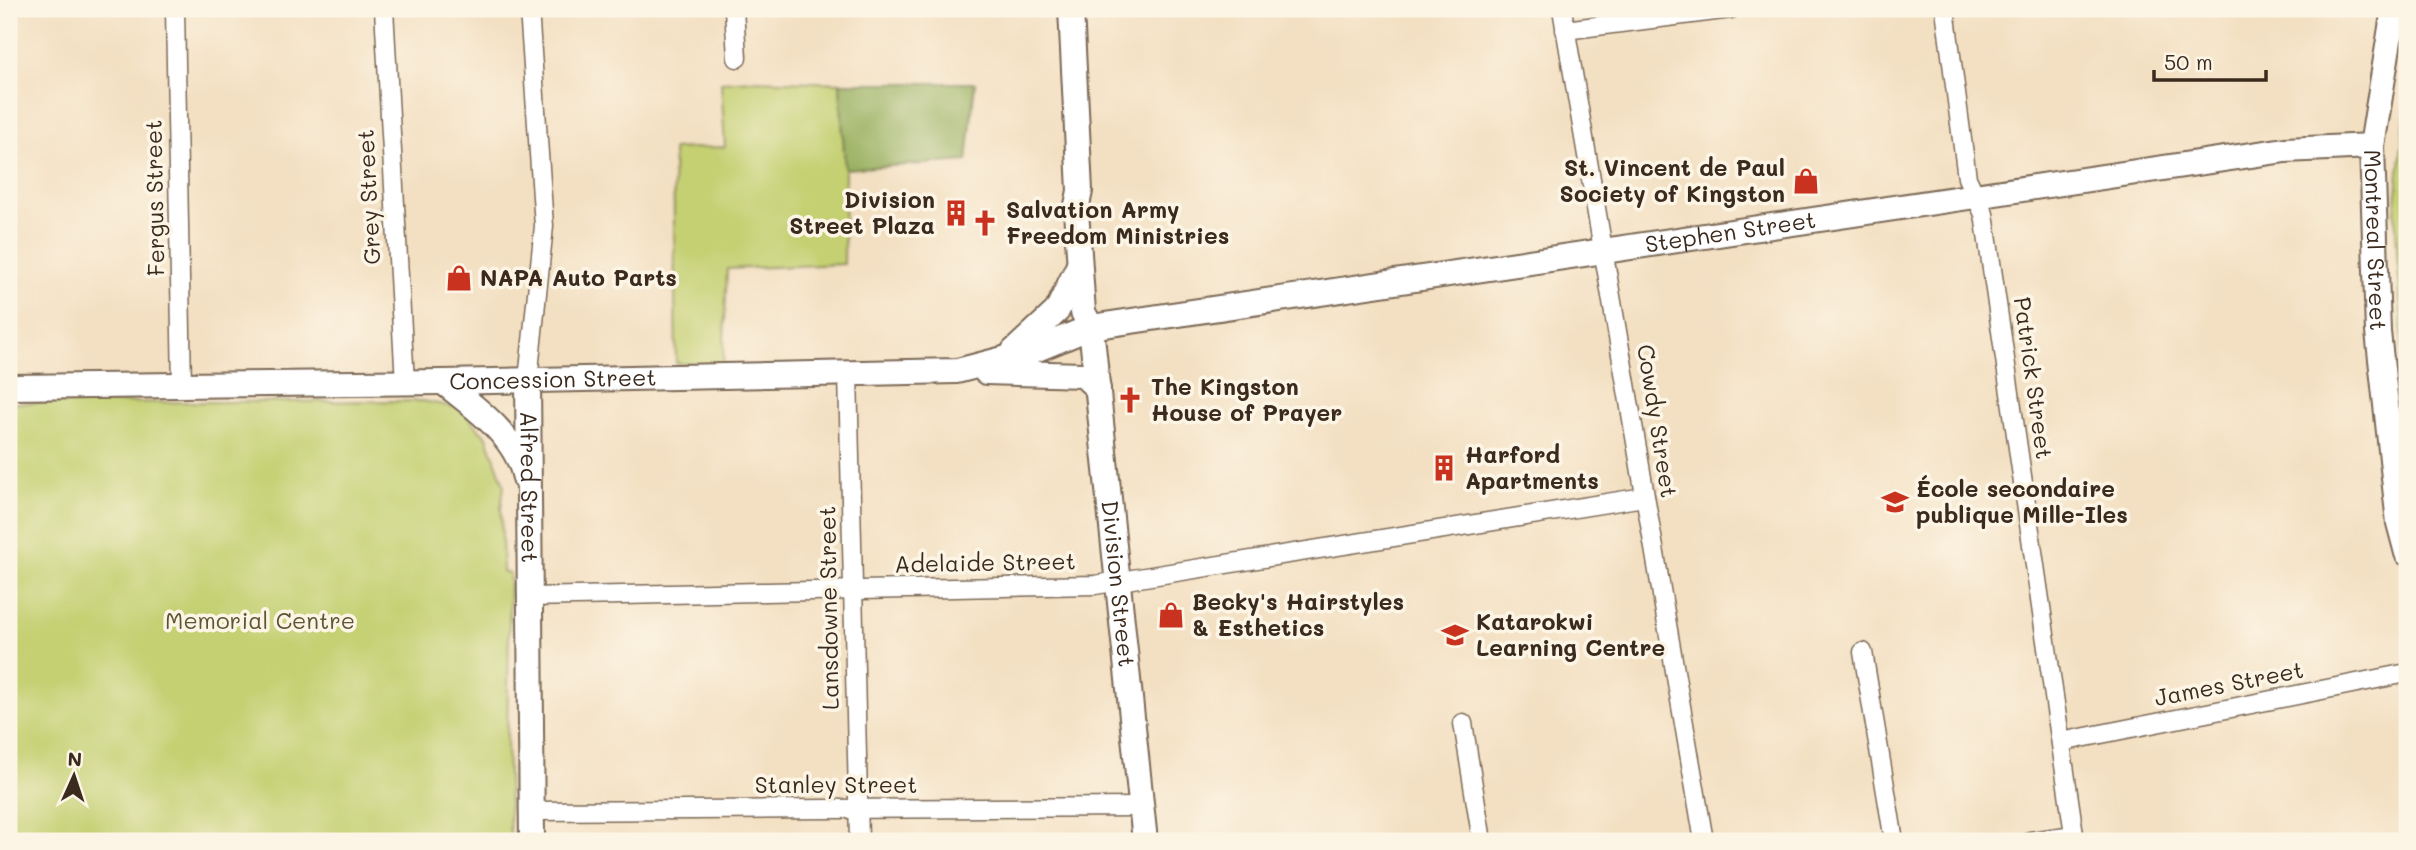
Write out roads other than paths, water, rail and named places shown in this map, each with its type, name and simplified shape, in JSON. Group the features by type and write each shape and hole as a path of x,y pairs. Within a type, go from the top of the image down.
{"main road":[{"name":"Division Street","path":"1071,9 1080,191 1076,210 1083,312 1091,327 1145,841"},
{"name":"Montreal Street","path":"2394,9 2372,146 2378,332 2395,498 2407,553"},
{"name":"Stephen Street","path":"1091,327 2285,150 2372,146"},
{"name":"Division Street","path":"1080,191 1090,211 1097,309 1091,327"},
{"path":"1006,359 1057,311 1079,264"},
{"name":"Concession Street","path":"9,387 405,383 957,371 1006,359 1091,327"},
{"path":"957,371 1083,375 1097,389"},
{"name":"Alfred Street","path":"528,380 531,841"},
{"path":"443,382 494,424 522,465 529,502"}],"street":[{"name":"Fergus Street","path":"175,9 183,386"},
{"name":"Grey Street","path":"384,9 405,383"},
{"name":"Alfred Street","path":"528,380 544,226 529,9"},
{"path":"734,9 737,58"},
{"name":"Cowdy Street","path":"1562,9 1704,841"},
{"path":"1565,30 1731,9"},
{"name":"Patrick Street","path":"1945,9 1967,178 1984,214 2075,838"},
{"name":"Lansdowne Street","path":"848,373 859,841"},
{"name":"Adelaide Street","path":"530,597 1096,585 1644,497"},
{"path":"1863,652 1894,841"},
{"name":"James Street","path":"2061,742 2407,673"},
{"path":"1463,723 1482,841"},
{"name":"Stanley Street","path":"531,811 1141,807"},
{"path":"2030,841 2075,838"}],"place":[{"name":"St. Vincent de Paul Society of Kingston","path":"1806,181"},
{"name":"Division Street Plaza","path":"956,213"},
{"name":"Salvation Army Freedom Ministries","path":"985,223"},
{"name":"NAPA Auto Parts","path":"459,278"},
{"name":"The Kingston House of Prayer","path":"1130,400"},
{"name":"Harford Apartments","path":"1444,468"},
{"name":"École secondaire publique Mille-Iles","path":"1895,502"},
{"name":"Becky's Hairstyles & Esthetics","path":"1171,615"},
{"name":"Katarokwi Learning Centre","path":"1455,635"}],"park label":[{"name":"Memorial Centre","path":"260,621"}]}
